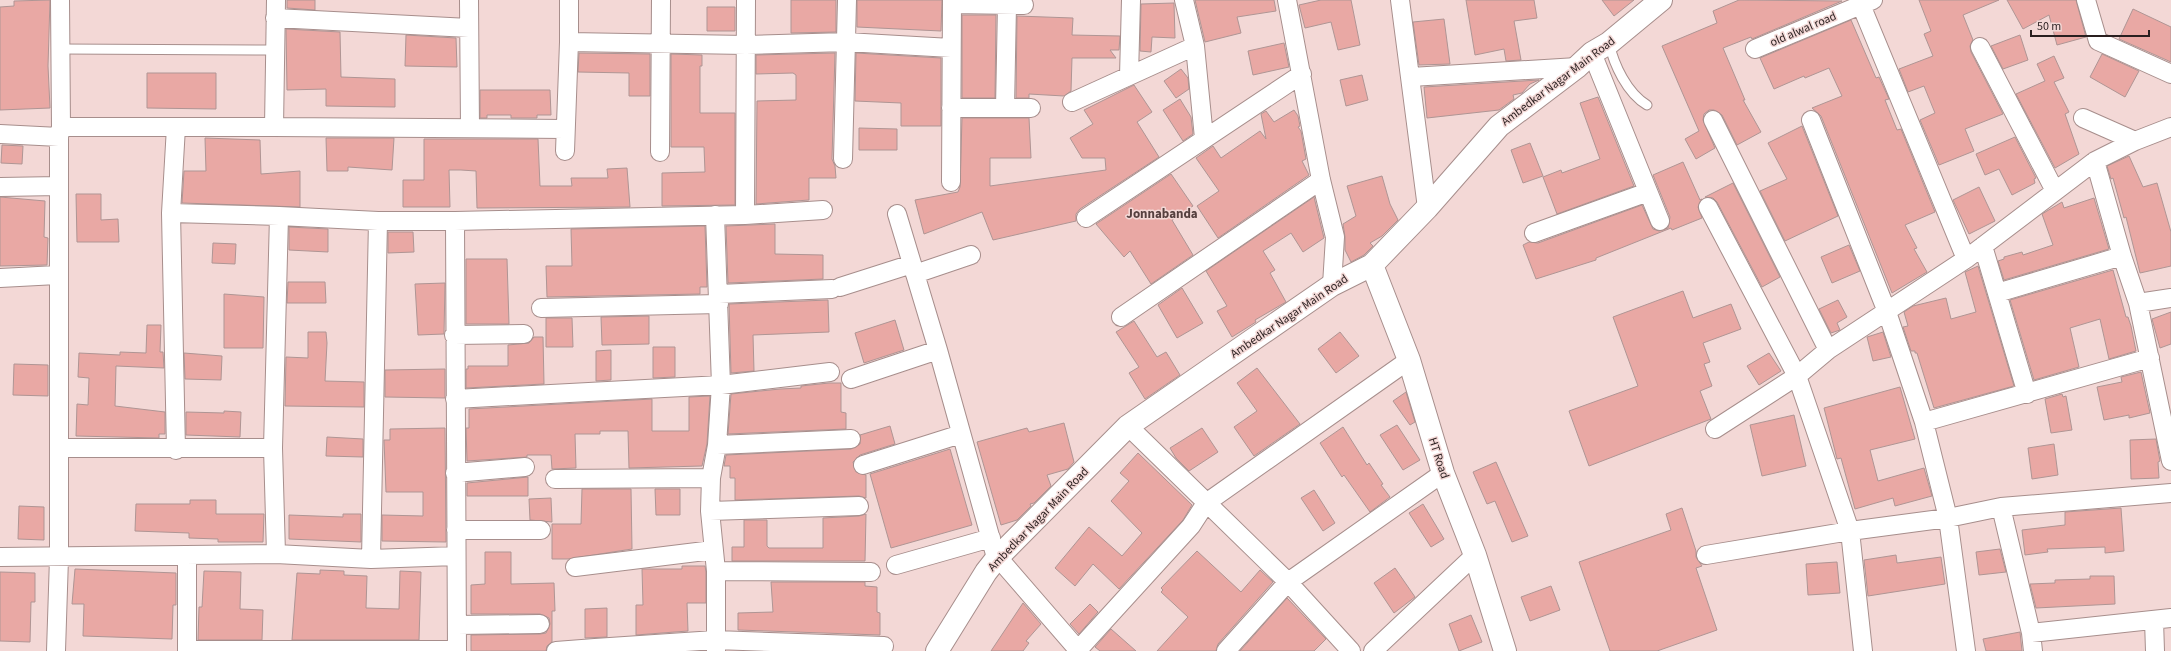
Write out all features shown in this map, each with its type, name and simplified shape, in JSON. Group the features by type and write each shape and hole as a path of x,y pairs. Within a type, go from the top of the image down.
{"street":[{"path":"56,651 59,558 57,275 61,49 60,0"},
{"path":"274,127 276,0"},
{"path":"469,0 470,128"},
{"path":"565,151 569,0"},
{"path":"660,152 661,0"},
{"path":"744,214 746,0"},
{"path":"843,159 847,0"},
{"path":"1129,76 1131,0"},
{"path":"1184,0 1195,46 1204,138"},
{"path":"1287,0 1321,180 1335,237 1332,285"},
{"path":"1400,0 1427,208"},
{"path":"2086,0 2098,41 2171,74"},
{"path":"951,182 952,2 1016,5 1005,108"},
{"path":"1865,2 1966,259"},
{"name":"old alwal road","path":"1755,49 1865,2"},
{"name":"Ambedkar Nagar Main Road","path":"937,651 986,572 1128,426 1332,285 1372,265 1427,208 1499,126 1592,54 1651,4"},
{"path":"275,18 469,28"},
{"path":"569,42 746,45 846,42 951,48"},
{"path":"1072,102 1195,46"},
{"path":"1980,47 2055,191"},
{"path":"1411,77 1592,54 1660,220"},
{"path":"1086,218 1302,74"},
{"path":"951,108 1031,108"},
{"path":"2083,118 2135,141"},
{"path":"1713,120 1828,350"},
{"path":"1811,120 1887,312 1924,422 1948,518 1966,651"},
{"path":"0,134 176,126 565,129"},
{"path":"176,126 171,213 176,450"},
{"path":"1715,429 1797,376 1828,350 1966,259 2095,160 2171,126"},
{"path":"2095,160 2122,256 2138,304 2171,461"},
{"path":"1121,317 1321,180"},
{"path":"0,187 59,186"},
{"path":"1534,233 1648,192"},
{"path":"1708,207 1797,376 1850,531 1863,651"},
{"path":"171,213 378,221 455,221 715,215 823,210"},
{"path":"897,214 998,558 1078,651 1191,526 1206,504 1409,360"},
{"path":"715,215 721,385 717,445 711,478 710,511 716,571 716,645"},
{"path":"276,554 273,448 279,216"},
{"path":"371,558 378,221"},
{"path":"187,555 187,650 457,650 454,335 455,221"},
{"path":"1982,246 2027,394"},
{"path":"541,308 719,299 836,288 971,256"},
{"path":"1997,293 2122,256"},
{"name":"HT Road","path":"1372,265 1409,360 1443,473 1475,555 1504,651"},
{"path":"0,278 57,275"},
{"path":"2138,304 2171,298"},
{"path":"454,335 524,334"},
{"path":"851,379 938,350"},
{"path":"1924,422 2150,358"},
{"path":"455,399 721,385 830,372"},
{"path":"1128,426 1206,504 1288,582 1348,650"},
{"path":"863,465 962,434"},
{"path":"717,445 851,439"},
{"path":"59,448 176,450 273,448"},
{"path":"455,473 525,468"},
{"path":"1226,651 1288,582 1443,473"},
{"path":"555,479 711,478"},
{"path":"1706,555 1850,531 1948,518 2001,507 2171,493"},
{"path":"710,511 860,506"},
{"path":"2001,507 2032,633 2033,651"},
{"path":"456,530 541,530"},
{"path":"896,565 991,538"},
{"path":"575,566 713,550"},
{"path":"0,557 59,558 276,554 371,558 456,556"},
{"path":"1373,651 1475,555"},
{"path":"716,571 871,572"},
{"path":"2032,633 2162,619 2155,651"},
{"path":"456,625 540,624"},
{"path":"556,651 716,645 875,648"}],"lane":[{"path":"61,49 275,50"},
{"path":"1592,54 1612,55 1622,76 1640,101 1647,105"}],"building":[{"path":"50,0 48,66 50,108 0,110 0,7 14,6 14,1"},
{"path":"287,0 315,0 315,10 287,8"},
{"path":"791,0 836,0 836,32 791,33"},
{"path":"857,0 942,0 941,31 857,27"},
{"path":"1195,0 1274,0 1276,11 1237,17 1241,33 1205,42"},
{"path":"1321,0 1351,0 1360,45 1338,50 1331,22 1305,28 1299,5"},
{"path":"1466,0 1534,0 1537,18 1514,21 1521,60 1506,61 1504,49 1475,55"},
{"path":"1602,0 1634,0 1614,16"},
{"path":"1739,0 1842,1 1752,39 1751,37 1723,48 1745,100 1743,100 1761,132 1737,145 1722,115 1714,110 1709,110 1704,114 1703,120 1715,148 1696,159 1685,139 1699,131 1662,46 1717,23 1713,11"},
{"path":"1919,0 1999,0 1963,15 1973,40 1970,46 1971,52 2003,114 1965,129 1974,151 1939,165 1920,120 1935,113 1924,86 1908,92 1899,69 1933,56 1924,34 1931,31"},
{"path":"2007,0 2076,0 2086,37 2057,45 2049,15 2023,29"},
{"path":"1174,3 1175,38 1152,37 1151,52 1140,51 1141,4"},
{"path":"707,7 735,7 735,31 707,31"},
{"path":"2133,9 2171,27 2171,62 2119,39"},
{"path":"962,15 996,15 995,98 962,98"},
{"path":"1017,16 1073,18 1072,35 1120,36 1119,50 1110,50 1116,58 1072,58 1071,91 1064,96 1029,94 1029,98 1016,98"},
{"path":"1444,19 1450,64 1419,65 1413,22"},
{"path":"1851,20 1876,78 1879,77 1889,99 1885,100 1897,130 1901,129 1935,212 1905,225 1917,248 1914,249 1927,272 1892,293 1821,116 1812,108 1842,96 1829,68 1805,78 1804,76 1774,89 1760,58"},
{"path":"286,29 340,32 341,77 395,79 395,107 326,106 326,89 287,90"},
{"path":"406,35 456,38 457,67 405,66"},
{"path":"2020,35 2028,60 2003,69 1991,46"},
{"path":"1284,43 1289,67 1253,75 1248,51"},
{"path":"579,53 650,54 650,96 629,96 629,73 578,72"},
{"path":"835,53 832,159 835,166 836,178 809,178 809,200 756,204 757,101 796,100 796,75 793,73 756,74 756,55"},
{"path":"856,53 941,58 941,126 901,126 901,103 855,101"},
{"path":"671,54 702,55 702,66 700,66 700,113 735,113 735,205 662,206 662,173 705,172 704,147 671,147"},
{"path":"2102,54 2139,71 2125,97 2090,77"},
{"path":"2054,56 2064,78 2054,82 2069,112 2065,114 2079,154 2055,168 2016,94 2045,81 2037,64"},
{"path":"1181,69 1188,78 1189,89 1176,98 1164,81"},
{"path":"147,73 216,73 216,109 147,108"},
{"path":"1362,75 1368,100 1346,106 1340,80"},
{"path":"1539,80 1530,84 1522,93 1513,95 1514,99 1499,110 1427,118 1424,87"},
{"path":"1134,85 1152,112 1137,122 1159,157 1080,209 1076,214 1076,221 993,240 982,212 924,234 915,200 958,192 960,187 962,118 1029,118 1031,158 990,158 990,186 1106,170 1105,158 1082,158 1070,138 1093,124 1084,110"},
{"path":"480,90 550,90 551,115 537,115 537,118 511,118 511,115 487,115 487,118 480,118"},
{"path":"1598,97 1634,186 1557,214 1543,177 1561,170 1562,173 1600,159 1580,103"},
{"path":"1180,99 1191,117 1193,134 1183,141 1163,110"},
{"path":"1294,110 1298,116 1300,126 1298,127 1301,131 1306,159 1302,161 1309,175 1218,238 1197,206 1219,191 1196,158 1213,146 1221,158 1260,131 1266,139 1261,114 1266,111 1274,122"},
{"path":"1802,126 1838,216 1785,241 1760,191 1787,179 1768,143"},
{"path":"859,128 897,129 897,150 859,150"},
{"path":"2015,137 2036,178 2034,179 2035,183 2012,195 1999,169 1985,175 1976,154"},
{"path":"205,138 260,140 261,174 300,171 300,207 182,203 184,171 206,171"},
{"path":"326,138 394,138 392,170 348,167 348,171 327,171"},
{"path":"424,139 538,139 540,186 572,186 571,178 608,178 607,169 627,168 630,207 477,208 476,171 449,170 450,207 403,207 403,180 424,180"},
{"path":"1530,143 1543,176 1523,183 1511,150"},
{"path":"2,145 23,146 22,164 1,163"},
{"path":"2129,156 2143,187 2157,183 2171,232 2171,266 2140,273 2126,217 2124,218 2113,178 2111,179 2107,166"},
{"path":"1683,162 1700,200 1702,199 1698,207 1702,218 1672,230 1671,228 1596,258 1596,260 1536,279 1523,245 1529,242 1538,243 1642,205 1653,229 1659,231 1668,228 1670,217 1653,175"},
{"path":"1171,174 1193,206 1172,220 1193,255 1151,284 1130,251 1124,257 1096,224"},
{"path":"1382,176 1390,204 1398,220 1382,236 1370,243 1373,246 1364,255 1351,262 1345,250 1343,224 1356,216 1347,186"},
{"path":"1733,183 1780,277 1762,287 1717,202 1713,198 1705,197"},
{"path":"1979,187 1995,221 1969,234 1953,200"},
{"path":"76,194 101,194 101,220 118,219 119,242 77,242"},
{"path":"0,197 45,201 44,237 48,238 47,265 0,266"},
{"path":"1314,197 1324,238 1303,252 1291,233 1263,251 1275,270 1270,273 1286,302 1255,320 1256,322 1232,337 1217,311 1227,306 1206,271"},
{"path":"2094,198 2109,249 2004,280 1998,261 2004,259 2004,257 2022,252 2023,255 2053,245 2042,214 2062,202 2064,208"},
{"path":"775,224 775,254 823,255 823,279 728,283 726,226"},
{"path":"705,226 707,287 700,287 700,294 547,297 546,266 572,266 571,229"},
{"path":"289,227 328,229 328,252 289,250"},
{"path":"388,232 413,232 414,252 388,253"},
{"path":"213,243 236,244 235,264 212,263"},
{"path":"1849,245 1860,271 1832,283 1821,257"},
{"path":"466,259 507,259 509,324 466,324"},
{"path":"1978,266 2014,386 1934,408 1917,353 1915,353 1915,351 1911,351 1903,327 1908,326 1904,312 1913,306 1946,298 1951,319 1976,312 1965,272"},
{"path":"2113,270 2126,317 2128,317 2131,326 2136,351 2109,359 2100,319 2070,328 2079,367 2034,380 2010,300"},
{"path":"288,282 325,282 326,303 287,303"},
{"path":"445,283 444,334 418,335 415,284"},
{"path":"1182,288 1203,323 1177,338 1158,305"},
{"path":"1683,291 1693,318 1731,304 1741,329 1703,343 1710,362 1704,364 1712,386 1700,391 1711,419 1589,466 1569,411 1638,386 1613,317"},
{"path":"224,294 264,297 263,348 224,348"},
{"path":"828,300 829,332 753,335 754,371 731,373 729,304"},
{"path":"1838,300 1847,317 1837,323 1840,330 1831,333 1819,309"},
{"path":"2171,312 2171,344 2160,348 2152,319"},
{"path":"649,316 649,344 602,345 601,317"},
{"path":"546,318 572,318 573,347 546,347"},
{"path":"895,320 904,350 864,363 855,333"},
{"path":"1134,321 1157,357 1166,352 1180,375 1145,399 1129,373 1139,367 1116,332"},
{"path":"147,325 161,325 160,352 163,352 164,368 116,366 115,406 165,412 165,434 159,434 159,438 76,436 77,404 88,405 89,378 78,377 79,353 120,355 120,352 146,353"},
{"path":"308,332 326,332 327,343 325,381 364,382 364,407 285,406 286,357 308,358"},
{"path":"1340,332 1359,356 1336,373 1318,349"},
{"path":"1883,332 1891,357 1873,361 1867,337"},
{"path":"534,337 543,337 544,384 466,388 466,369 468,369 468,366 508,366 508,345 529,343"},
{"path":"653,347 675,347 675,377 653,378"},
{"path":"611,350 611,380 596,381 596,351"},
{"path":"184,353 222,356 221,380 185,379"},
{"path":"1769,353 1781,371 1759,385 1747,366"},
{"path":"14,364 48,365 48,396 13,395"},
{"path":"1257,368 1300,424 1254,456 1234,427 1257,411 1237,383"},
{"path":"445,369 445,398 385,397 385,370"},
{"path":"2141,372 2150,413 2129,418 2129,415 2104,420 2097,387 2122,382 2121,377"},
{"path":"841,383 841,412 846,413 846,429 728,434 731,394 801,388 801,386"},
{"path":"1900,387 1915,439 1870,450 1878,481 1924,468 1932,496 1895,506 1893,498 1855,509 1841,458 1837,459 1824,408"},
{"path":"1406,392 1415,422 1410,425 1393,401"},
{"path":"2062,394 2063,397 2066,396 2072,430 2051,433 2045,399"},
{"path":"710,396 707,444 702,466 629,468 628,431 600,431 600,434 575,434 576,468 552,469 551,455 527,455 527,457 467,461 466,428 469,428 469,409 652,399 652,431 689,431 689,397"},
{"path":"224,411 241,412 240,437 186,435 186,412 224,413"},
{"path":"1794,415 1806,466 1762,476 1750,425"},
{"path":"1064,423 1074,462 1068,469 1047,475 1051,486 1034,503 1030,504 1031,506 1017,520 1001,525 977,442 1027,428 1029,432"},
{"path":"1397,425 1420,460 1403,470 1380,435"},
{"path":"890,426 895,444 860,455 853,462 856,472 866,475 866,498 859,496 735,500 735,478 730,478 730,466 724,466 726,455 851,449 860,444 860,435"},
{"path":"1343,427 1367,465 1369,463 1383,484 1381,485 1390,497 1370,512 1344,475 1342,477 1320,443"},
{"path":"445,428 446,542 382,541 382,515 423,516 423,492 386,492 384,440 390,440 390,429"},
{"path":"1202,428 1218,452 1189,471 1176,458 1170,448"},
{"path":"327,437 363,439 363,457 326,456"},
{"path":"2156,439 2160,461 2158,462 2159,478 2131,479 2130,440"},
{"path":"2054,444 2058,475 2032,479 2028,448"},
{"path":"950,449 972,525 891,548 870,474"},
{"path":"1138,453 1192,505 1183,520 1119,589 1093,564 1075,586 1055,568 1089,527 1122,556 1142,533 1111,501 1129,481 1120,473"},
{"path":"1496,462 1528,536 1512,542 1495,501 1487,504 1473,472"},
{"path":"528,477 528,496 467,496 467,483"},
{"path":"582,489 631,489 632,549 568,559 552,559 552,524 581,524"},
{"path":"655,489 680,489 680,515 656,515"},
{"path":"1314,490 1335,523 1323,531 1301,498"},
{"path":"551,498 552,522 530,520 529,499"},
{"path":"190,500 216,500 216,514 264,514 263,542 218,542 218,539 189,538 189,533 135,531 136,504 190,504"},
{"path":"1423,504 1444,539 1431,547 1409,513"},
{"path":"19,506 44,507 44,540 18,539"},
{"path":"1682,508 1696,551 1696,557 1702,566 1696,568 1717,630 1657,651 1610,651 1579,562 1671,530 1666,514"},
{"path":"2121,508 2124,551 2105,553 2105,547 2047,549 2048,552 2025,555 2022,530 2065,525 2065,512"},
{"path":"343,514 361,514 361,542 289,539 289,515 343,517"},
{"path":"866,514 865,561 732,561 732,547 744,547 744,520 767,520 767,546 769,548 823,548 823,518 859,516"},
{"path":"2000,549 2006,572 1979,575 1976,552"},
{"path":"1197,551 1241,592 1260,570 1273,582 1218,644 1216,651 1157,651 1188,617 1161,592 1163,590 1161,588"},
{"path":"485,552 511,552 511,584 554,583 555,611 552,611 552,642 547,646 546,651 471,651 471,635 540,634 546,633 550,624 549,618 540,614 471,614 471,585 485,584"},
{"path":"1896,555 1897,563 1941,557 1945,584 1868,596 1864,560"},
{"path":"1837,562 1840,593 1808,595 1806,564"},
{"path":"682,566 705,566 706,572 706,603 687,603 688,631 636,635 636,605 643,605 642,569 682,569"},
{"path":"1395,568 1415,597 1394,613 1374,583"},
{"path":"75,569 176,573 176,605 173,605 172,639 83,636 84,604 72,604"},
{"path":"320,570 344,571 344,575 367,576 366,608 399,609 400,571 421,572 419,640 292,640 297,573 320,574"},
{"path":"204,571 241,572 240,609 263,610 262,640 198,640 199,607 202,607"},
{"path":"0,572 35,573 35,602 31,602 30,642 0,641"},
{"path":"2090,576 2114,576 2115,604 2036,608 2030,584 2055,583 2055,580 2090,579"},
{"path":"771,582 865,582 865,586 877,587 877,612 880,613 880,635 738,630 738,613 773,612"},
{"path":"1551,586 1560,610 1530,621 1521,597"},
{"path":"1287,598 1326,639 1314,651 1240,651"},
{"path":"1023,603 1041,624 1026,641 1029,643 1023,651 991,651"},
{"path":"1090,604 1098,612 1079,634 1070,624"},
{"path":"607,608 607,637 585,638 585,609"},
{"path":"1471,615 1482,642 1459,651 1449,624"},
{"path":"1111,629 1136,651 1100,651 1095,647"},
{"path":"2020,632 2022,651 1986,651 1983,639"}],"district":[{"name":"Jonnabanda","path":"1162,213"}]}
